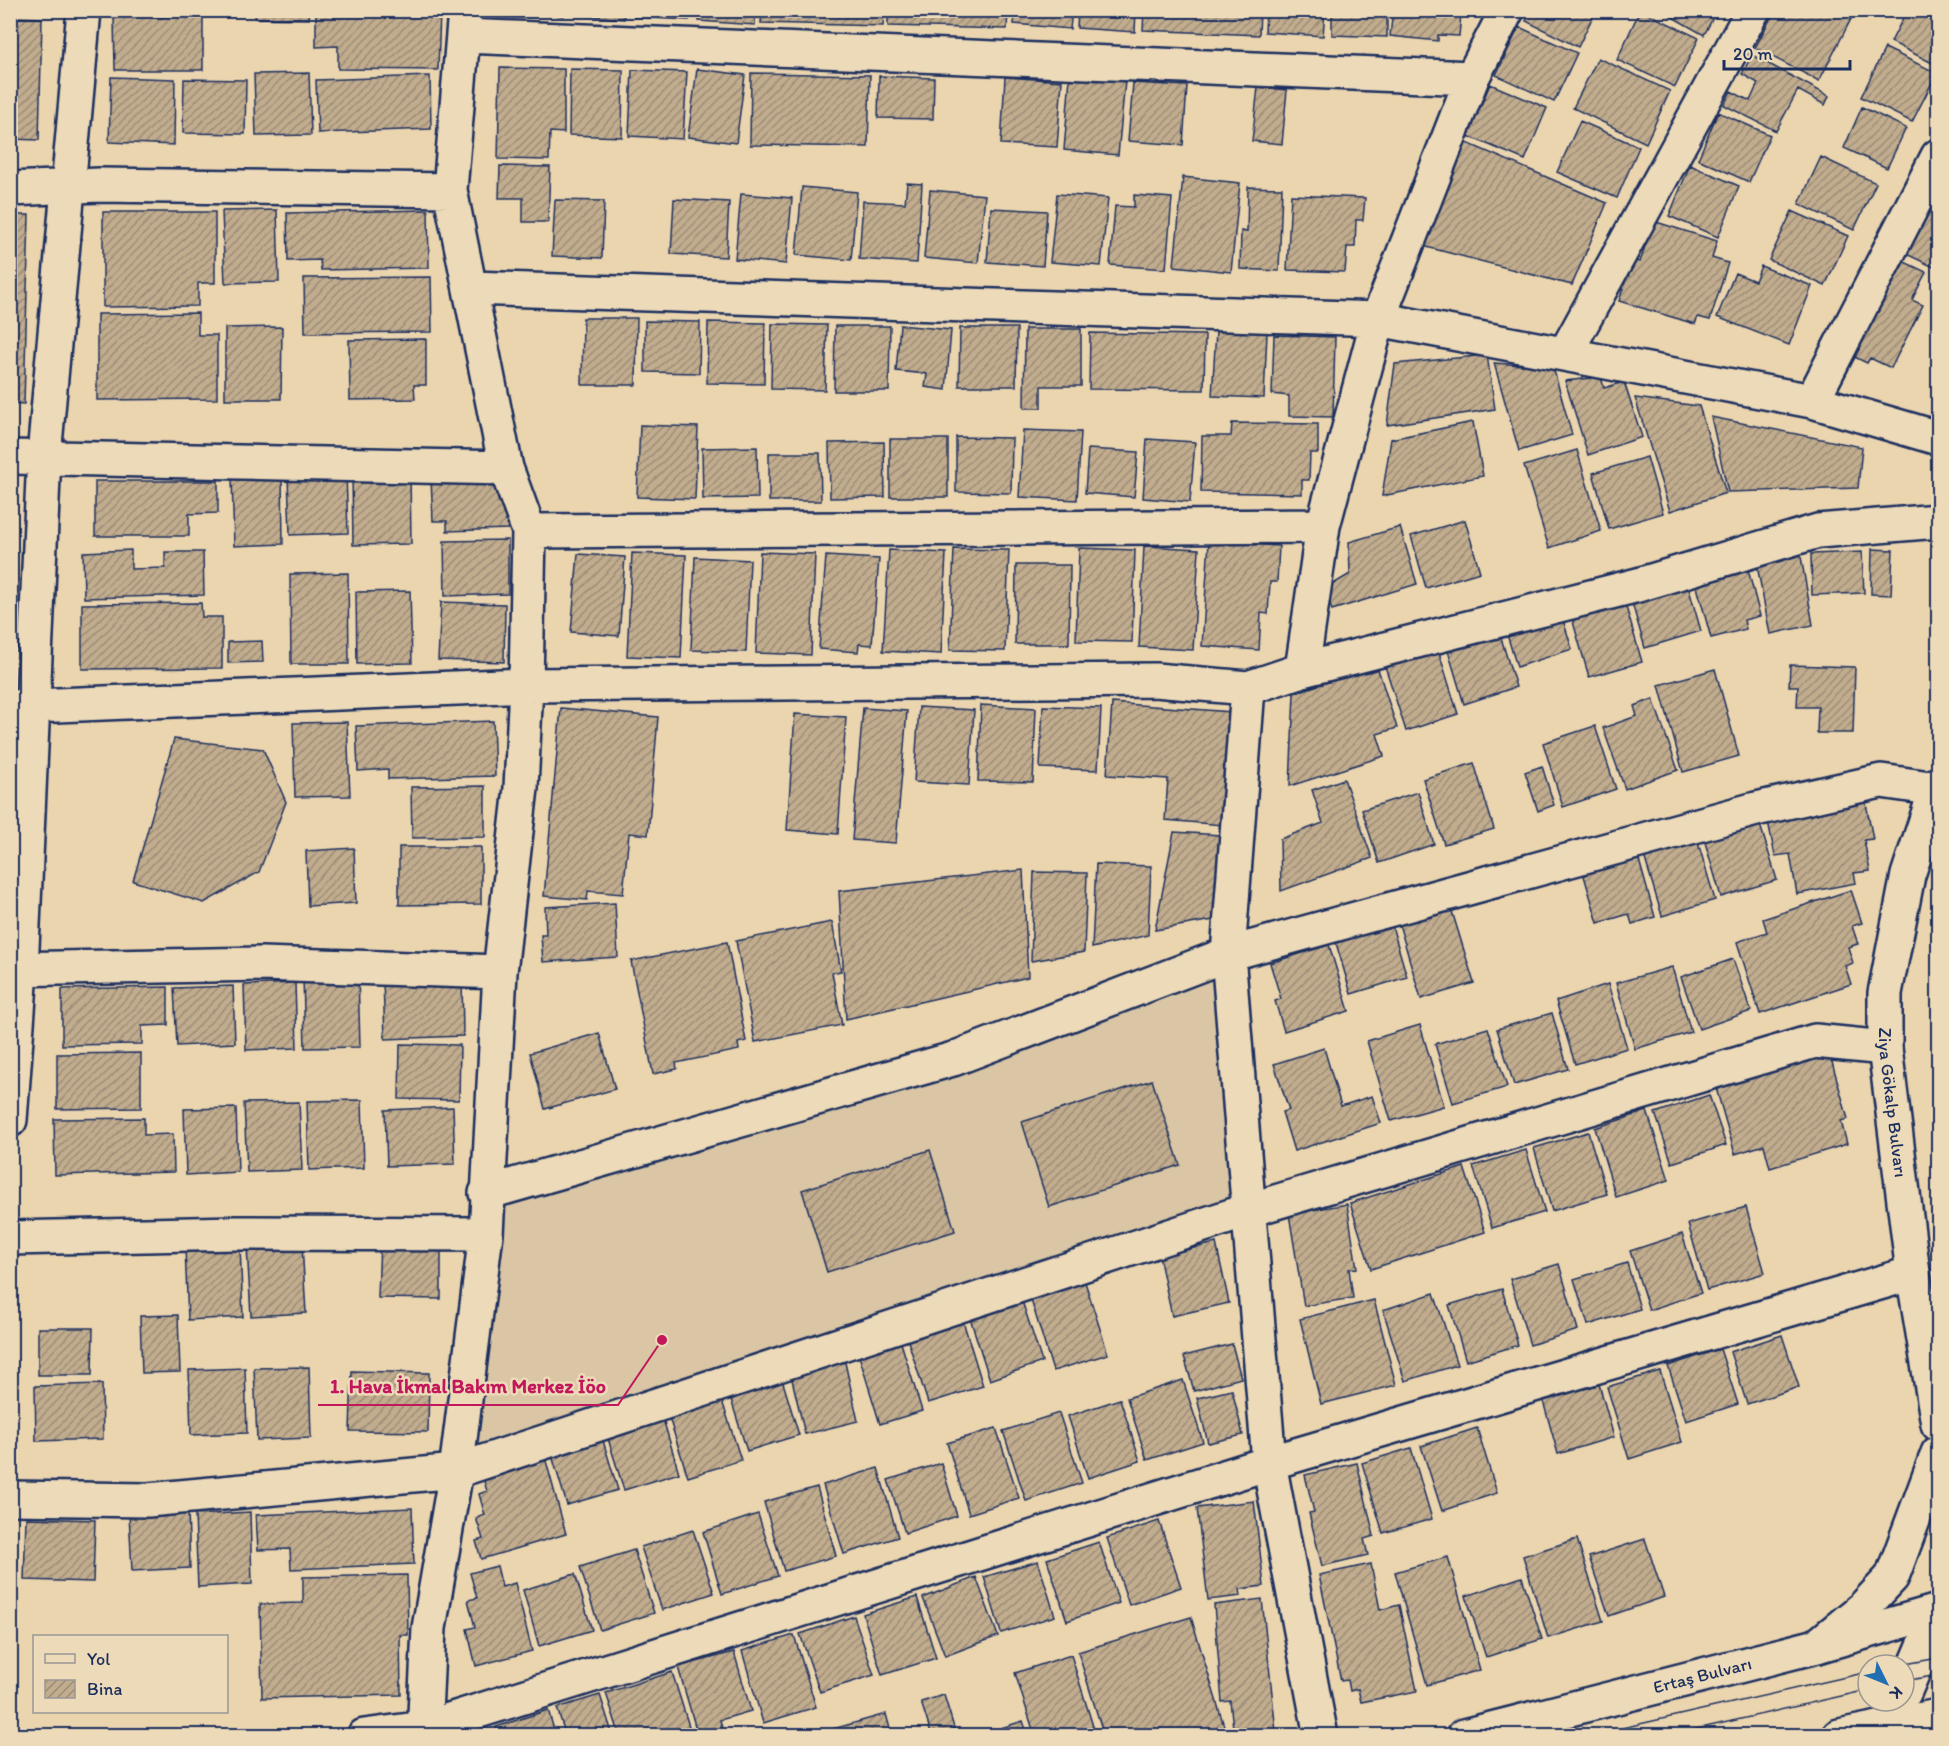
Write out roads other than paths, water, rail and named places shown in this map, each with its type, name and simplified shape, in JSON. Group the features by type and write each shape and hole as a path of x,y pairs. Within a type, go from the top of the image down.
{"street":[{"path":"10,1120 22,707 84,10"},
{"path":"1302,670 1323,526 1378,319 1472,78 1507,10"},
{"path":"1565,354 1753,10"},
{"path":"424,1732 429,1628 456,1472 486,1234 486,1193 500,972 521,788 526,685 529,531 506,468 450,190 464,23 1472,78"},
{"path":"1812,401 1938,156"},
{"path":"10,189 69,186 450,190"},
{"path":"470,288 1378,319 1812,401 1938,438"},
{"path":"10,457 506,468"},
{"path":"22,707 526,685 1155,680 1248,688 1302,670 1638,585 1818,531 1938,520"},
{"path":"529,531 1323,526"},
{"path":"1248,688 1228,954 1269,1463 1321,1736"},
{"path":"486,1193 953,1059 1228,954 1756,809 1881,781 1938,787"},
{"name":"Ziya Gökalp Bulvarı","path":"1938,787 1905,887 1885,993 1885,1048 1913,1273 1938,1424"},
{"path":"16,970 261,964 500,972"},
{"path":"10,1498 148,1500 456,1472 1249,1209 1815,1041 1885,1048"},
{"path":"10,1238 236,1233 486,1234"},
{"path":"364,1736 424,1732 1269,1463 1913,1273"},
{"path":"1817,1646 1863,1608 1892,1577 1938,1453"},
{"path":"1916,1664 1938,1612"},
{"name":"Ertaş Bulvarı","path":"1464,1736 1817,1646 1938,1612"},
{"path":"1839,1736 1892,1720 1938,1716"}],"tram line":[{"path":"1916,1662 1938,1658"},
{"path":"1587,1736 1856,1675"},
{"path":"1916,1679 1938,1675"},
{"path":"1666,1736 1856,1693"}],"place":[{"name":"1. Hava İkmal Bakım Merkez İöo","path":"662,1340"}]}
